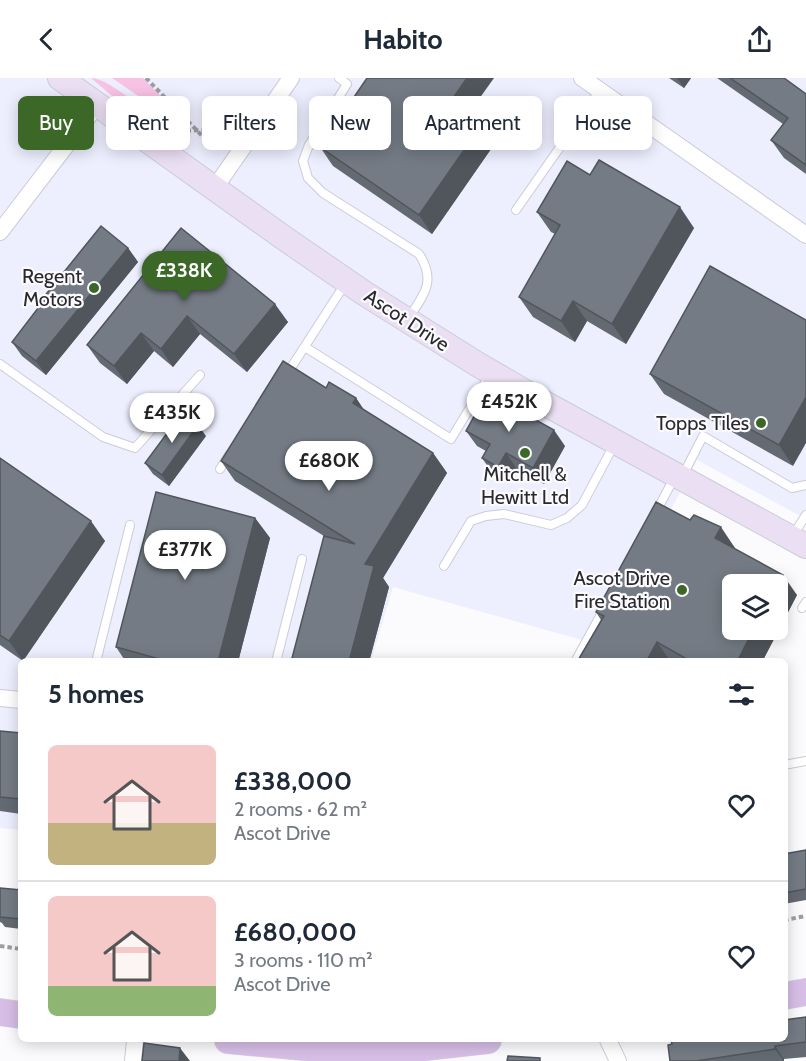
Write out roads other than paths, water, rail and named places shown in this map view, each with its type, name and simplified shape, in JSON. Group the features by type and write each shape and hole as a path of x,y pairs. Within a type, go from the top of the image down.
{"main road":[{"path":"788,995 806,992"},
{"path":"0,1012 18,1015"},
{"path":"250,1042 358,1052 391,1051 470,1042"}],"street":[{"name":"Ascot Drive","path":"60,78 214,189 407,320 492,373 799,542"},
{"path":"214,189 291,78"},
{"path":"582,78 806,235"},
{"path":"0,232 98,105"},
{"path":"0,698 18,700"},
{"path":"133,1061 135,1042"},
{"path":"609,1042 618,1061"}],"lane":[{"path":"339,78 347,84 309,145 303,161 308,178 323,194 419,254 426,264 429,276 424,296 407,320"},
{"path":"516,210 600,90"},
{"path":"280,382 347,281"},
{"path":"305,347 451,439 492,373"},
{"path":"0,364 103,437 135,448 200,375"},
{"path":"654,518 703,436 792,488 806,484"},
{"path":"444,567 471,521 504,514 551,525 567,518 582,505 615,442"},
{"path":"219,470 238,444"},
{"path":"799,542 806,515"},
{"path":"97,658 130,525"},
{"path":"277,658 302,559"},
{"path":"576,658 611,597"},
{"path":"788,764 806,761"}],"place":[{"name":"Regent Motors","path":"94,288"},
{"name":"Topps Tiles","path":"761,423"},
{"name":"Mitchell & Hewitt Ltd","path":"525,453"},
{"name":"Ascot Drive Fire Station","path":"682,590"}]}
